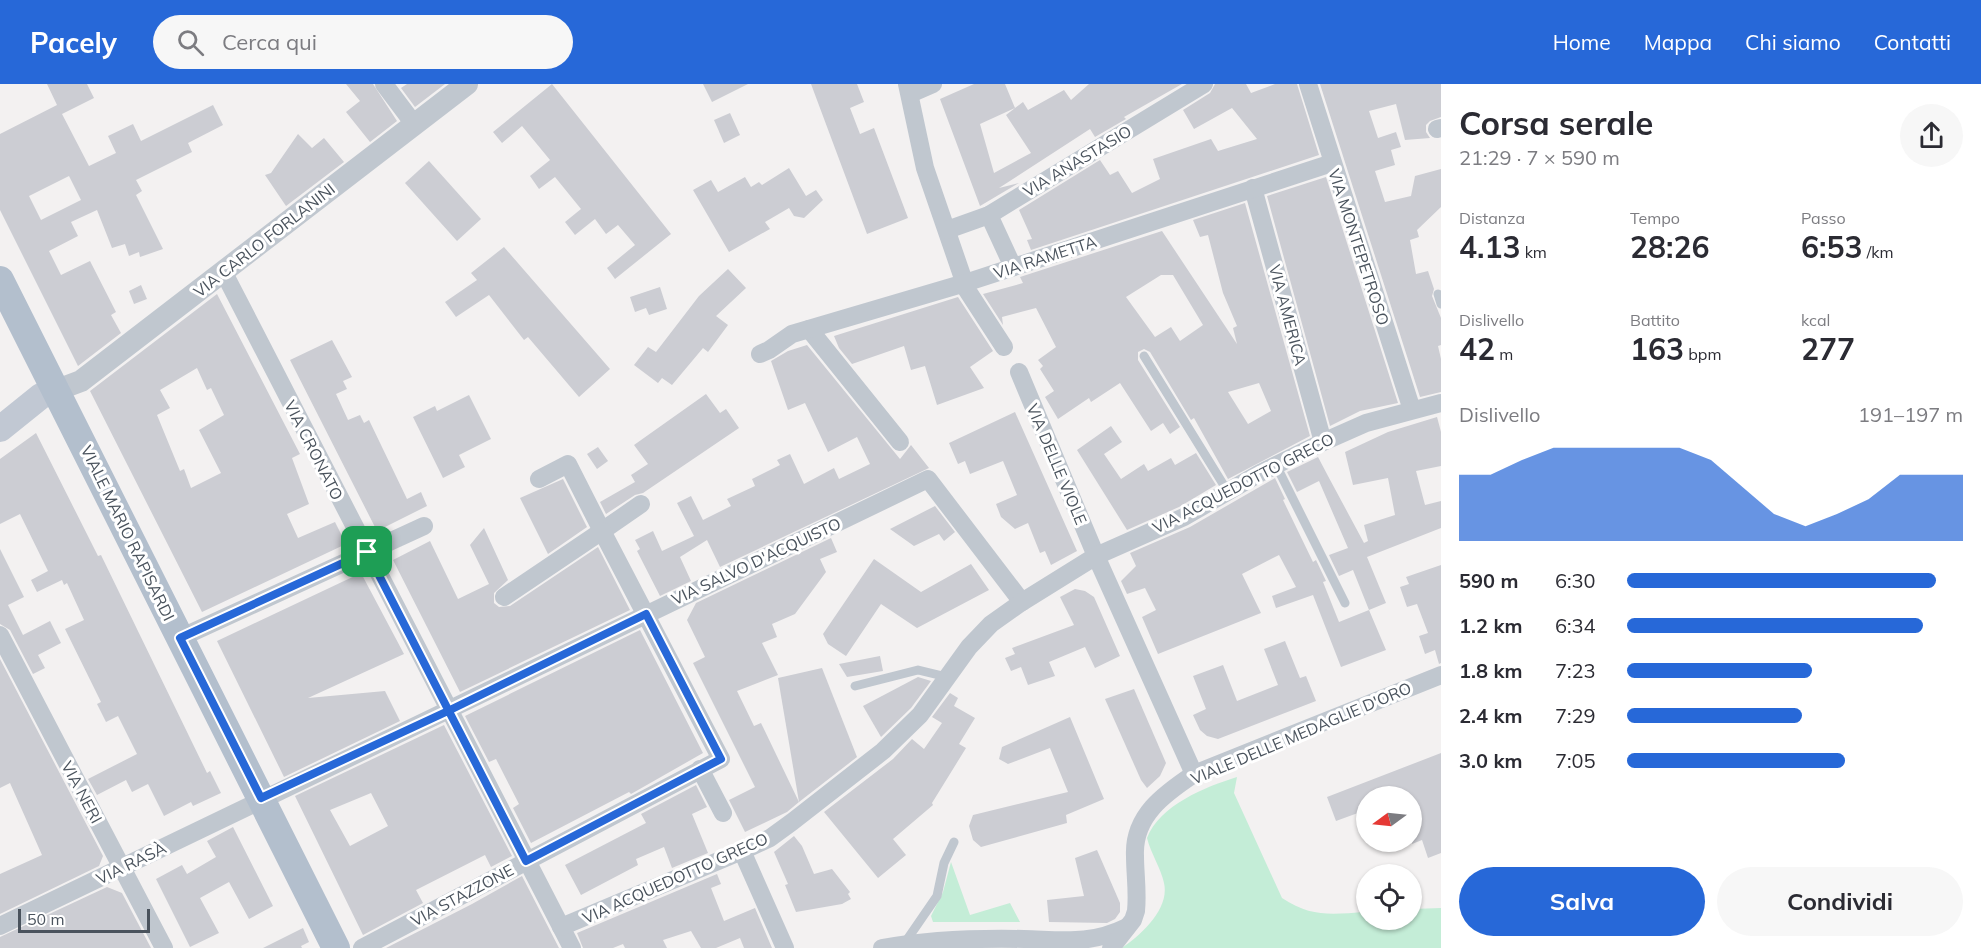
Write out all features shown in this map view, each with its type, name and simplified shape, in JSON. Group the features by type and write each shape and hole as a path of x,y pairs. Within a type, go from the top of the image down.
{"main road":[{"name":"VIALE MARIO RAPISARDI","path":"0,280 336,948"},
{"path":"0,429 41,396 57,390"}],"street":[{"path":"384,84 414,124"},
{"name":"VIA CARLO FORLANINI","path":"57,390 81,381 467,84"},
{"path":"933,84 908,89 925,168 965,283 1004,347"},
{"name":"VIA ANASTASIO","path":"947,230 989,215 1204,84"},
{"name":"VIA MONTEPETROSO","path":"1308,84 1412,410"},
{"name":"VIA RAMETTA","path":"759,354 770,350 792,334 965,283 1332,162"},
{"name":"VIA AMERICA","path":"1253,188 1323,442"},
{"path":"989,215 1013,267"},
{"name":"VIA CRONATO","path":"223,271 572,948"},
{"path":"809,329 900,442"},
{"name":"VIA DELLE VIOLE","path":"1019,372 1096,556 1194,774"},
{"name":"VIA ACQUEDOTTO GRECO","path":"561,927 770,838 883,751 920,715 969,647 984,632 1022,602 1096,556 1184,517 1276,465 1323,442 1366,423 1441,403"},
{"path":"539,479 568,464 646,614"},
{"name":"VIA SALVO D'ACQUISTO","path":"261,798 448,711 928,479 1022,602"},
{"path":"504,597 641,504"},
{"path":"180,638 424,526"},
{"name":"VIA STAZZONE","path":"362,948 721,759 646,614"},
{"name":"VIA NERI","path":"0,635 164,948"},
{"name":"VIALE DELLE MEDAGLIE D'ORO","path":"1127,927 1136,911 1134,843 1140,823 1159,801 1194,774 1441,675"},
{"path":"700,769 723,813"},
{"name":"VIA RASÀ","path":"0,926 261,798"},
{"path":"742,851 785,948"},
{"path":"882,948 904,944 1026,939 1047,945 1096,939 1127,927"},
{"path":"1111,948 1127,927"},
{"path":"976,940 1002,948"}],"lane":[{"path":"1144,356 1228,492"},
{"path":"1276,465 1345,603"},
{"path":"855,686 918,670 947,677"},
{"path":"904,944 937,896 944,863 954,842"}],"green space":[{"path":"1237,777 1234,793 1282,898 1313,912 1356,913 1356,930 1422,930 1422,909 1441,908 1441,948 1122,948 1145,929 1163,902 1164,883 1147,838 1153,826 1173,807 1211,786"},
{"path":"951,862 970,915 1010,903 1020,922 933,922 931,916 943,892"}],"building":[{"path":"47,84 87,84 94,98 62,114 89,166 116,153 108,136 133,124 141,141 213,105 223,125 188,143 192,152 136,180 142,191 136,195 163,249 140,257 139,252 129,256 125,244 112,248 97,210 71,222 78,236 49,251 61,275 90,261 116,312 111,315 121,333 78,366 0,210 0,134 57,105","holes":["69,176 81,200 41,220 29,196"]},
{"path":"346,84 373,84 397,121 370,142 346,112 360,101"},
{"path":"407,84 445,84 415,107 401,88"},
{"path":"552,84 671,234 615,279 607,268 635,245 618,225 606,234 595,219 575,235 565,222 581,209 555,177 539,189 530,176 550,160 522,126 502,143 493,132"},
{"path":"703,84 748,84 712,102"},
{"path":"811,84 857,84 864,102 850,108 860,134 874,128 908,218 867,234"},
{"path":"974,84 1005,84 1015,108 1023,102 1028,110 1064,90 1071,100 1089,84 1182,84 1124,117 1126,119 1095,137 1090,129 999,188 1019,183 980,206 940,99","holes":["1015,108 1006,115 1031,153 994,173 980,124"]},
{"path":"1215,84 1246,84 1251,93 1275,84 1297,84 1319,155 1031,250 1027,240 1032,239 1019,210 1100,160 1110,175 1118,171 1132,193 1160,179 1153,159 1211,139 1218,151 1257,139 1232,108 1194,129 1183,110 1210,93"},
{"path":"1320,84 1441,84 1441,117 1426,125 1426,132 1430,138 1405,140 1396,104 1369,111 1378,138 1396,132 1401,147 1391,150 1395,165 1375,171 1385,202 1411,196 1415,176 1441,169 1441,207 1417,230 1419,237 1410,240 1416,274 1428,271 1434,289 1432,296 1441,318 1441,345 1438,346 1441,359 1441,392 1420,397"},
{"path":"730,113 740,135 724,143 714,120"},
{"path":"298,134 312,148 324,138 344,162 286,206 265,175 271,173"},
{"path":"429,161 481,219 457,241 405,183"},
{"path":"789,168 806,196 816,190 823,200 804,218 794,216 789,208 765,222 770,229 729,252 693,190 711,180 718,192 745,177 751,187 759,182 762,185"},
{"path":"1326,177 1398,403 1360,411 1330,426 1267,196"},
{"path":"1245,203 1310,436 1228,479 1194,418 1191,420 1150,352 1144,349 1138,352 1138,360 1180,427 1170,434 1163,423 1151,431 1120,383 1091,402 1089,398 1058,419 1045,397 1054,391 1040,369 1043,366 1038,360 1056,347 1036,308 1002,317 1003,325 983,294 1023,283 1020,277 1162,231 1237,344 1233,328 1237,326 1223,293 1208,235 1200,237 1193,220","holes":["1161,275 1173,275 1203,325 1180,341 1171,327 1155,337 1126,297","1259,383 1271,411 1248,424 1228,392"]},
{"path":"504,247 610,369 579,397 528,337 524,340 489,295 456,317 445,302 477,280 471,273"},
{"path":"728,269 746,288 716,316 728,325 708,352 703,348 672,385 662,378 658,383 634,365 648,347 656,352 699,296"},
{"path":"141,285 147,299 134,304 129,291"},
{"path":"660,287 667,309 649,315 646,308 635,312 630,297"},
{"path":"217,294 300,454 292,458 309,504 287,514 298,538 335,522 346,544 202,612 90,391","holes":["197,368 207,390 211,388 224,415 199,430 221,473 191,488 184,469 180,471 157,415 170,408 160,390"]},
{"path":"958,297 993,351 970,367 984,388 937,405 925,366 911,370 904,346 852,364 839,348 834,336"},
{"path":"332,340 352,377 343,381 347,389 336,394 348,420 360,415 364,423 369,420 407,499 421,492 427,506 377,531 290,360"},
{"path":"807,345 900,459 911,445 929,468 720,567 707,540 680,557 691,581 660,596 637,551 640,549 635,540 653,531 662,551 694,536 677,503 691,496 703,520 731,506 727,499 755,486 752,479 780,465 777,460 790,454 804,484 834,468 839,479 870,464 857,437 828,452 805,403 788,410 771,361 788,351"},
{"path":"706,394 720,413 726,409 739,428 643,493 635,495 606,514 600,502 635,482 631,475 648,464 634,445"},
{"path":"469,395 491,439 459,455 465,467 443,478 413,417 435,406 437,411"},
{"path":"1015,412 1077,551 1051,565 1045,551 1040,553 1028,523 1015,529 1001,517 996,504 1017,495 1003,461 970,474 965,461 958,464 949,443"},
{"path":"1437,417 1441,432 1441,466 1416,471 1425,505 1441,501 1441,528 1367,557 1386,603 1369,610 1353,570 1339,576 1329,555 1348,548 1319,481 1297,492 1287,472 1318,457 1364,543 1368,541 1364,525 1395,515 1388,478 1353,485 1345,452 1388,432"},
{"path":"1111,426 1122,442 1104,454 1121,479 1144,464 1148,471 1171,458 1175,465 1196,453 1216,485 1179,507 1127,530 1077,450"},
{"path":"36,433 98,556 101,555 207,773 210,771 221,793 193,806 191,802 164,816 148,784 132,792 126,780 97,795 88,779 137,754 118,716 106,722 97,704 101,702 65,629 84,620 67,583 64,585 62,580 37,592 31,580 48,571 20,514 0,524 0,459"},
{"path":"598,447 608,461 597,469 587,454"},
{"path":"1275,478 1313,562 1316,560 1326,581 1323,582 1339,622 1369,610 1386,650 1341,667 1313,595 1276,608 1272,596 1296,587 1279,555 1242,574 1261,613 1158,654 1142,617 1156,610 1145,588 1127,594 1121,581 1136,566 1130,553 1190,527"},
{"path":"563,479 587,527 548,554 520,498"},
{"path":"935,506 955,532 944,541 939,534 914,546 890,529"},
{"path":"484,528 508,580 494,593 494,603 499,607 510,606 598,547 630,610 460,692 393,560 430,541 458,599 489,584 470,545"},
{"path":"831,538 837,552 820,559 826,572 795,614 772,624 777,637 762,643 778,675 737,691 754,726 761,723 799,802 787,812 745,832 729,800 755,787 693,663 705,657 687,620 696,603"},
{"path":"0,549 24,597 8,605 23,635 50,621 61,643 38,655 45,668 33,674 10,630 0,624"},
{"path":"874,559 921,592 971,564 989,590 917,628 881,604 846,656 828,644 823,634"},
{"path":"1441,565 1441,663 1439,664 1435,650 1425,654 1419,636 1428,633 1417,604 1407,607 1400,587 1409,584 1406,577"},
{"path":"361,573 404,654 308,698 385,691 400,721 284,777 217,641"},
{"path":"1075,589 1085,591 1094,597 1120,656 1095,668 1085,647 1049,662 1055,676 1028,685 1021,667 1011,671 1005,658 1015,654 1012,648 1074,625 1060,597"},
{"path":"640,630 703,753 631,794 629,792 531,843 513,808 519,804 496,759 489,762 465,716"},
{"path":"1285,641 1300,678 1306,676 1316,701 1218,739 1207,736 1200,730 1193,715 1206,709 1193,676 1223,665 1237,701 1278,685 1264,649"},
{"path":"880,656 883,671 847,677 839,664"},
{"path":"0,659 103,856 99,866 0,914 0,874 42,855 10,783 0,788"},
{"path":"822,668 857,757 799,802 778,678"},
{"path":"918,677 931,681 911,708 881,737 863,706"},
{"path":"1134,689 1166,763 1160,776 1147,788 1141,780 1105,699"},
{"path":"950,693 958,698 954,706 975,718 959,744 966,748 932,803 933,805 893,839 906,855 878,878 824,812 893,759 912,739 924,749 942,723 932,717"},
{"path":"1070,717 1104,799 1066,815 1067,823 981,847 973,840 969,826 973,815 1068,792 1050,748 1008,764 999,759 1002,747"},
{"path":"444,725 512,856 491,867 485,855 416,890 423,903 363,935 295,796","holes":["371,793 388,826 350,846 330,810"]},
{"path":"1441,753 1441,853 1428,858 1422,840 1422,786 1356,786 1356,814 1336,821 1327,797"},
{"path":"696,785 707,807 692,814 708,853 672,868 664,847 636,859 638,865 581,895 565,865 646,823 641,814"},
{"path":"233,827 273,906 249,919 229,882 200,898 219,933 190,947 156,879 182,865 187,874 216,857 207,841"},
{"path":"794,836 802,846 814,874 832,869 850,892 848,894 851,899 842,904 796,912 785,885 788,884 774,852"},
{"path":"1097,850 1120,903 1120,912 1115,919 1107,923 1049,922 1047,900 1084,896 1075,858"},
{"path":"717,874 721,884 711,888 724,921 755,908 772,948 744,948 740,938 716,948 701,948 691,931 663,940 667,948 625,948 623,944 613,948 583,948 577,933"},
{"path":"522,876 559,948 386,948 472,904"},
{"path":"107,887 122,893 151,948 0,948 0,937"},
{"path":"303,928 309,942 301,946 302,948 263,948"}],"route":[{"path":"367,552 180,638 261,798 448,711 646,614 721,759 526,861 448,711 367,552"}]}
